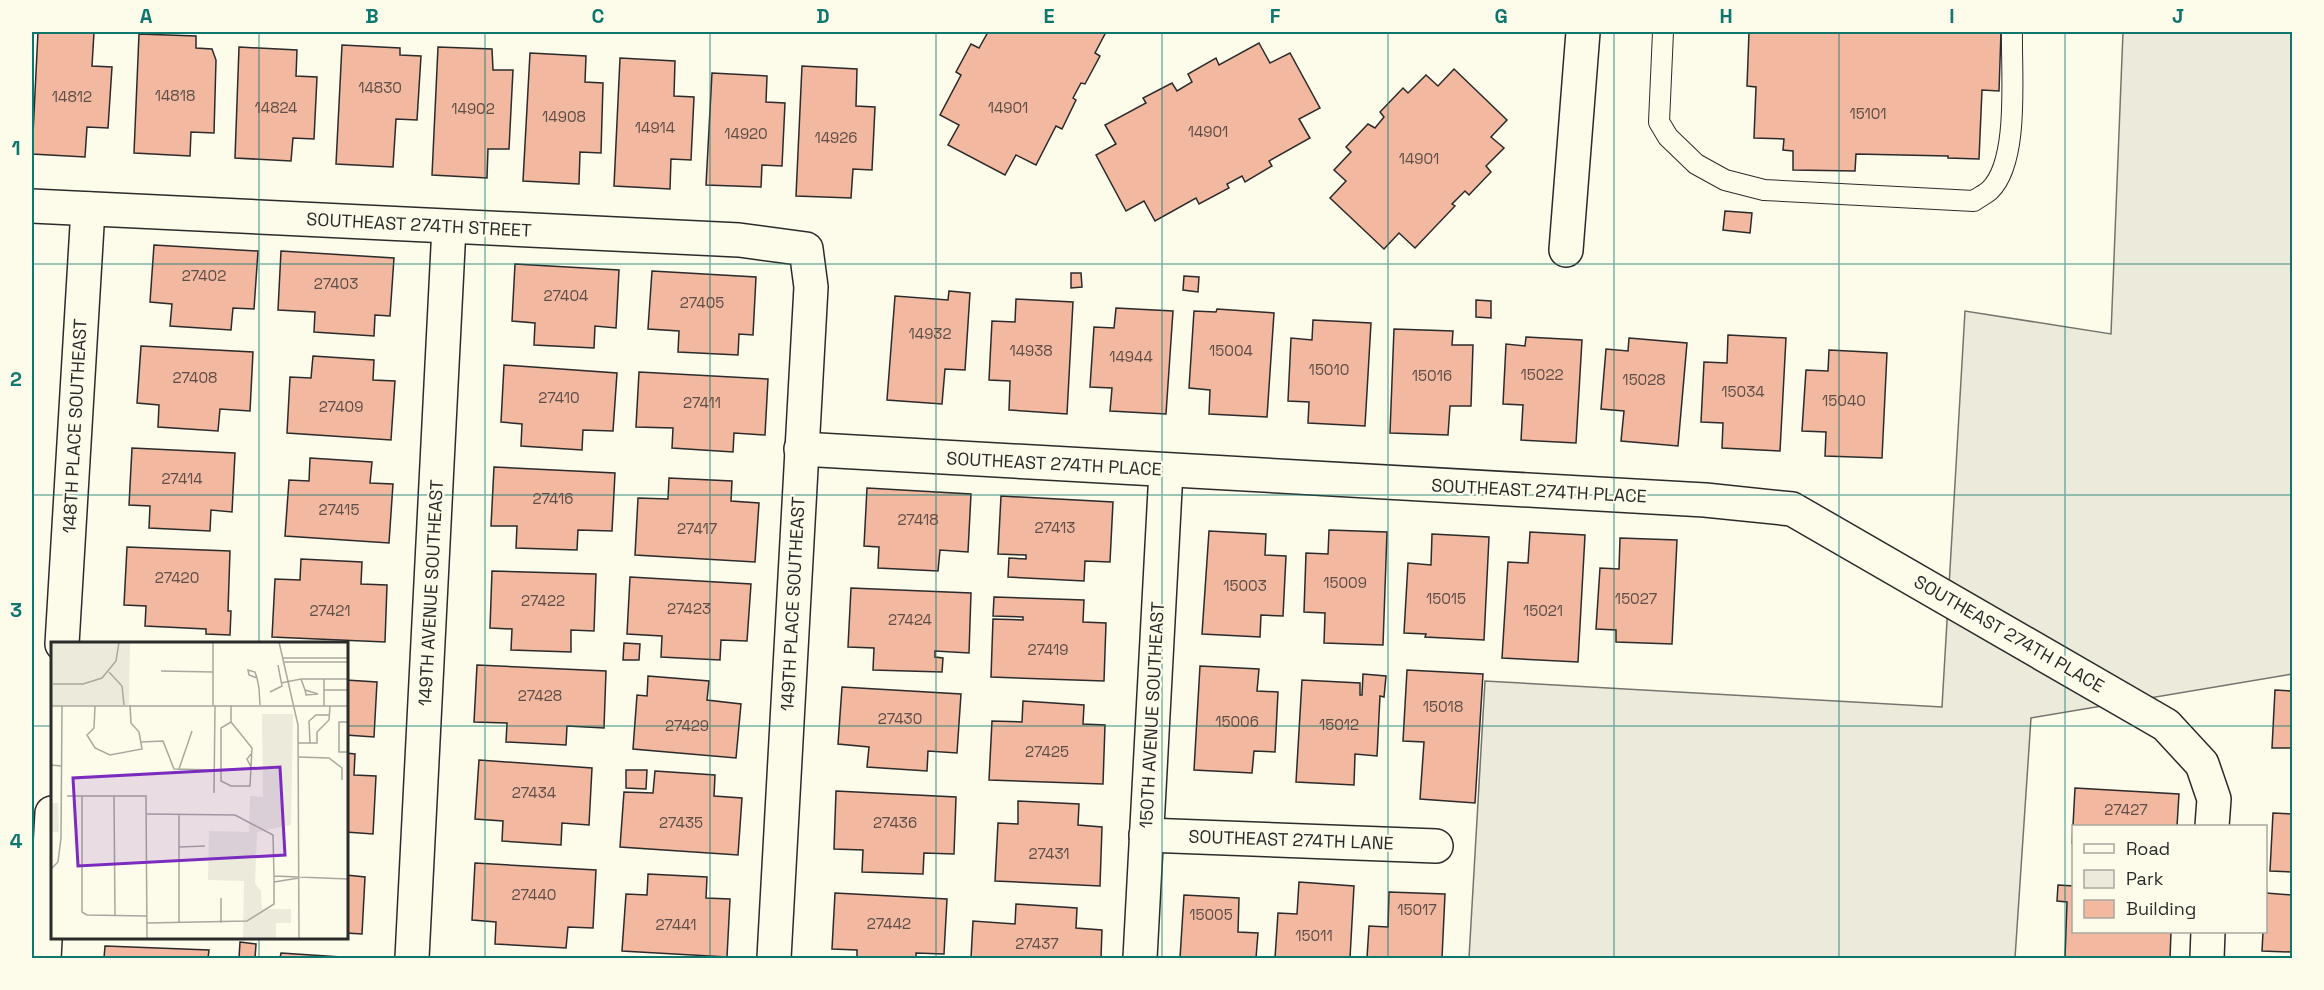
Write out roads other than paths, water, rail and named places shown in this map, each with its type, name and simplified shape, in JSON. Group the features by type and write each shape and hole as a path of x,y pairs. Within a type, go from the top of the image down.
{"street":[{"path":"1566,250 1583,32"},
{"name":"SOUTHEAST 274TH STREET","path":"32,206 739,240 806,249"},
{"name":"148TH PLACE SOUTHEAST","path":"62,642 88,209"},
{"name":"149TH AVENUE SOUTHEAST","path":"412,958 449,227"},
{"name":"149TH PLACE SOUTHEAST","path":"774,958 811,287 806,249"},
{"name":"SOUTHEAST 274TH PLACE","path":"801,448 1166,471 1706,500 1792,509 2166,725 2202,764 2214,799 2212,825"},
{"name":"150TH AVENUE SOUTHEAST","path":"1140,958 1166,471"},
{"path":"44,958 51,831"},
{"name":"SOUTHEAST 274TH LANE","path":"1146,835 1436,846"},
{"path":"2206,958 2208,933"}],"lane":[{"path":"1663,32 1659,122 1668,137 1705,170 1725,180 1764,190 1974,201 1990,190 2001,173 2011,142 2012,32"}]}
